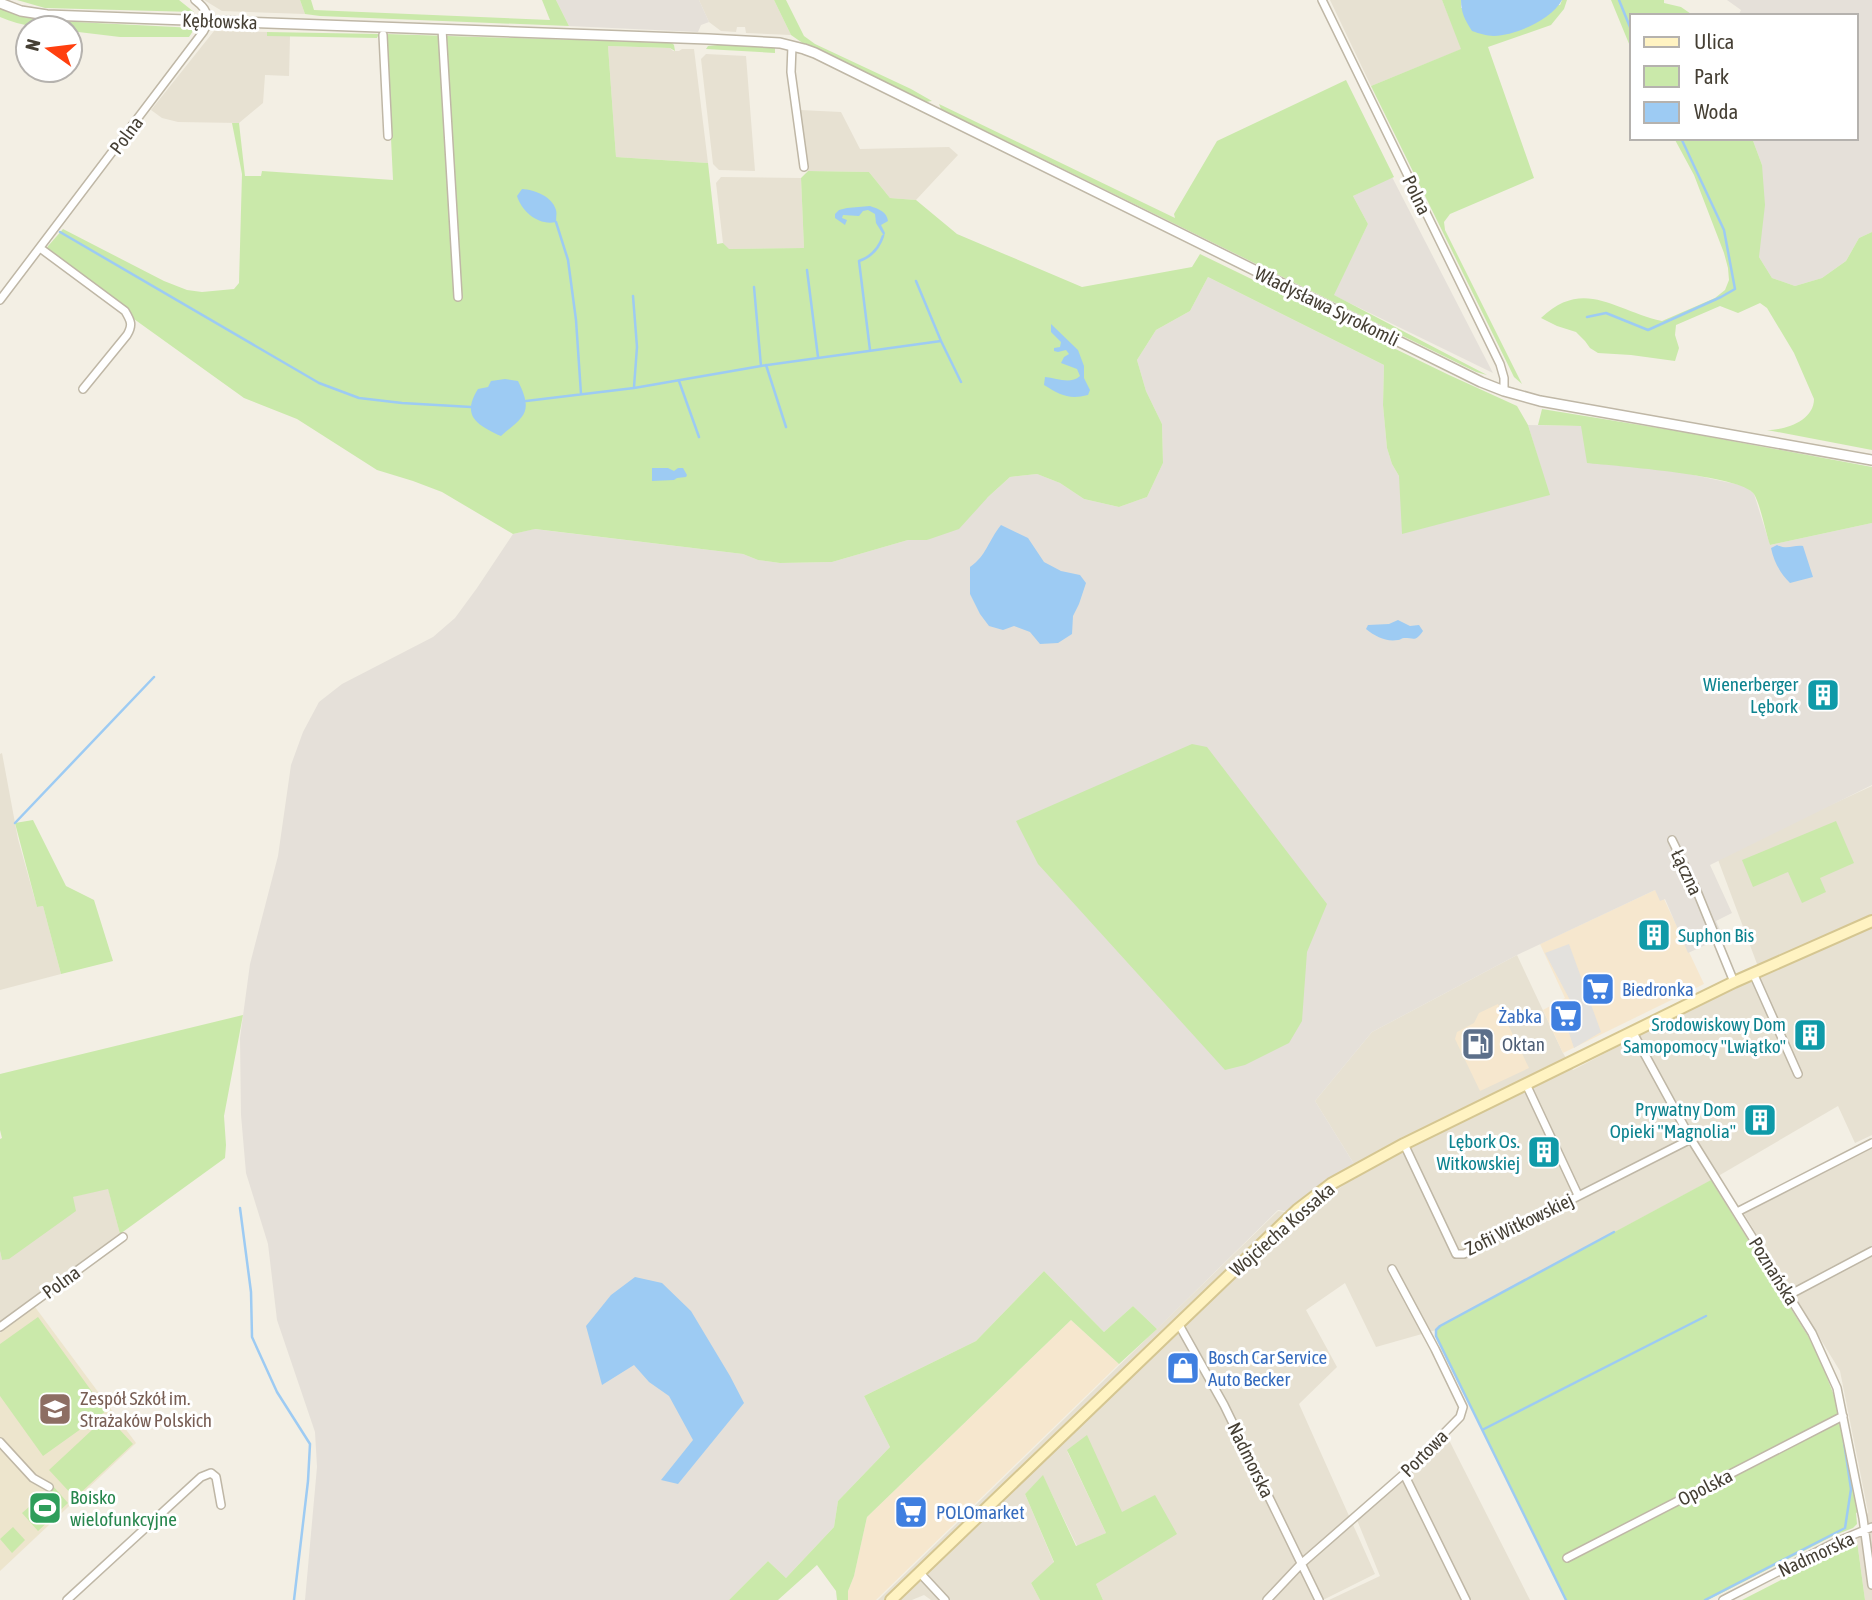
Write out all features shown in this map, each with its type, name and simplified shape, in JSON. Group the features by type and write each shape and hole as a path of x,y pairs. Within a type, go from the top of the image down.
{"main road":[{"name":"Wojciecha Kossaka","path":"891,1600 1178,1323 1316,1195 1347,1174 1404,1144 1632,1031 1753,973 1872,921"}],"street":[{"path":"195,0 204,7 209,21"},
{"name":"Polna","path":"1322,0 1500,364 1504,391"},
{"name":"Kębłowska","path":"0,3 21,11 47,15 708,39 768,42 815,53"},
{"name":"Polna","path":"0,300 204,32 209,21"},
{"path":"442,29 458,297"},
{"path":"383,35 388,136"},
{"path":"792,46 791,72 804,167"},
{"name":"Władysława Syrokomli","path":"815,53 1465,376 1540,401 1872,460"},
{"path":"40,248 125,311 131,320 131,329 127,335 83,389"},
{"name":"Łączna","path":"1672,840 1696,889 1734,982"},
{"path":"1753,973 1798,1074"},
{"name":"Poznańska","path":"1632,1031 1691,1139 1824,1356 1837,1388 1868,1530 1872,1585"},
{"path":"1526,1084 1578,1195"},
{"name":"Zofii Witkowskiej","path":"1404,1144 1456,1254 1464,1254 1691,1139"},
{"path":"1737,1212 1872,1143"},
{"name":"Polna","path":"0,1327 123,1237"},
{"path":"1789,1295 1872,1251"},
{"name":"Portowa","path":"1267,1600 1301,1564 1404,1474 1461,1417 1462,1407 1435,1349 1392,1269"},
{"name":"Nadmorska","path":"1178,1323 1224,1405 1319,1600"},
{"name":"Opolska","path":"1567,1558 1843,1416"},
{"path":"0,1442 33,1478 49,1487"},
{"path":"66,1600 207,1473 216,1477 221,1505"},
{"path":"1404,1474 1466,1600"},
{"name":"Nadmorska","path":"1723,1600 1836,1542 1868,1530"},
{"path":"919,1572 945,1600"}],"shaded area":[{"path":"204,0 300,0 305,14 222,11"},
{"path":"556,0 699,0 709,22 701,25 698,32 569,26"},
{"path":"699,0 774,0 791,35 746,33 745,27 737,27 736,32 721,31 709,22"},
{"path":"1330,0 1442,0 1462,49 1371,86"},
{"path":"1727,0 1872,0 1872,232 1859,238 1846,261 1822,278 1795,286 1772,278 1759,257 1762,165 1753,140 1858,140 1858,14 1739,14 1741,10"},
{"path":"214,31 267,32 267,36 290,36 289,76 265,75 263,103 239,123 178,122 162,118 151,110"},
{"path":"608,46 670,48 673,51 694,49 708,163 616,157"},
{"path":"706,54 746,56 755,171 719,170 713,164 701,59"},
{"path":"800,110 841,112 860,149 949,147 958,155 916,200 890,198 869,172 808,171"},
{"path":"721,177 801,178 804,248 728,249 723,243 716,183"},
{"path":"1392,177 1493,373 1333,295 1368,224 1353,196"},
{"path":"1208,277 1384,365 1383,405 1387,448 1399,476 1549,495 1528,425 1581,426 1689,474 1745,486 1754,494 1770,545 1872,523 1872,785 1710,865 1732,913 1716,921 1723,937 1688,953 1665,899 1660,901 1655,890 1517,955 1372,1032 1315,1101 1359,1172 1308,1215 1278,1210 1157,1329 1133,1306 1104,1332 1044,1271 976,1341 864,1396 890,1447 838,1501 834,1527 786,1578 768,1561 729,1600 305,1600 317,1467 315,1432 277,1320 268,1244 246,1173 241,1115 240,1038 250,964 278,856 291,765 303,732 319,702 342,684 433,637 455,618 513,534 534,529 743,554 758,560 780,563 832,562 908,540 927,540 988,497 1010,477 1037,474 1060,483 1084,499 1119,507 1147,497 1163,463 1162,424 1146,391 1137,360 1156,330 1190,311"},
{"path":"2,753 18,839 37,907 43,906 61,974 0,990 0,754"},
{"path":"1872,786 1872,1135 1855,1143 1838,1106 1708,1182 1436,1330 1376,1347 1345,1283 1306,1310 1337,1367 1299,1404 1375,1574 1323,1600 1103,1600 1096,1584 1122,1513 1067,1451 1106,1533 1077,1546 1043,1476 1025,1494 1054,1563 1031,1583 1040,1600 931,1600 924,1595 912,1600 878,1600 1278,1211 1308,1215 1359,1172 1315,1101 1372,1032 1517,955 1573,1070 1760,972 1717,857"},
{"path":"1655,890 1664,899 1704,984 1563,1053 1543,1010 1565,998 1540,944"},
{"path":"1569,944 1601,1032 1574,1048 1568,1030 1581,1021 1545,953"},
{"path":"1498,1004 1529,1068 1480,1091 1455,1039 1457,1032 1474,1023 1479,1013"},
{"path":"1872,1147 1872,1600 1865,1600 1857,1541 1868,1512 1840,1371 1743,1212"},
{"path":"108,1188 120,1234 125,1241 0,1333 0,1251 2,1260 72,1197"},
{"name":"Zespół Szkół im. Strażaków Polskich","path":"35,1307 136,1443 0,1571 0,1333"},
{"path":"1071,1320 1119,1364 876,1600 848,1600 867,1517"},
{"path":"1448,1438 1530,1600 1329,1600 1380,1576 1357,1520"}],"green space":[{"path":"17,0 179,0 194,12 45,8"},
{"path":"300,0 311,0 314,10 550,20 542,0 556,0 569,26 320,16 305,14"},
{"path":"774,0 786,0 804,36 815,44 932,101 926,102 804,44 791,35"},
{"path":"1442,0 1461,0 1461,8 1560,5 1562,0 1567,0 1564,9 1551,25 1488,47 1534,178 1450,214 1444,222 1445,230 1522,384 1514,377 1371,86 1461,49"},
{"path":"1611,0 1664,0 1664,3 1681,7 1691,14 1630,14 1630,46"},
{"path":"0,8 15,14 14,22 0,17"},
{"path":"84,22 195,28 189,37 120,37 84,33"},
{"path":"267,32 379,34 377,38 267,36"},
{"path":"386,34 672,43 675,51 670,48 608,46 616,157 708,163 717,244 723,243 729,249 804,248 801,178 808,171 869,172 890,198 916,200 957,234 1082,287 1192,267 1200,254 1517,406 1528,425 1550,495 1402,534 1399,476 1387,448 1383,405 1384,365 1208,277 1190,311 1156,330 1137,360 1146,391 1162,424 1163,463 1147,497 1119,507 1084,499 1060,483 1037,474 1010,477 959,529 927,540 908,540 832,562 780,563 758,560 743,554 535,529 513,534 442,492 377,470 297,419 244,398 42,253 63,229 187,290 202,292 234,289 239,283 242,174 232,123 239,123 245,176 261,176 262,171 393,180"},
{"path":"728,44 775,47 775,53 706,49 708,46"},
{"path":"1346,80 1394,177 1353,196 1368,224 1334,295 1487,375 1476,372 941,109 939,104 1175,218 1174,214 1217,141"},
{"path":"1675,140 1753,140 1762,165 1765,205 1759,257 1772,278 1795,286 1822,278 1846,261 1859,238 1872,232 1872,450 1767,430 1797,423 1809,413 1814,399 1794,353 1767,308 1760,303 1738,313 1720,306 1676,325 1675,335 1679,348 1675,361 1598,353 1576,332 1541,318 1557,306 1586,298 1600,300 1662,321 1715,298 1725,290 1729,280 1724,253 1694,175"},
{"path":"1542,409 1872,467 1872,523 1770,545 1756,498 1744,487 1703,477 1587,463 1581,426 1538,425"},
{"path":"1192,744 1207,747 1327,904 1307,952 1302,1021 1289,1043 1245,1065 1225,1070 1038,864 1016,821"},
{"path":"33,820 66,886 94,900 113,961 61,974 43,906 37,907 15,823"},
{"path":"1836,821 1854,863 1820,878 1826,892 1802,903 1788,872 1753,887 1742,860"},
{"path":"243,1015 224,1116 225,1158 120,1234 108,1189 73,1197 76,1211 9,1259 2,1260 0,1074"},
{"path":"1711,1180 1808,1336 1821,1362 1835,1398 1858,1512 1857,1524 1708,1600 1566,1600 1436,1336 1436,1330"},
{"path":"1044,1271 1104,1332 1133,1306 1157,1329 1119,1364 1071,1320 867,1517 848,1600 837,1600 836,1591 817,1565 778,1600 729,1600 768,1561 786,1578 834,1527 838,1501 890,1447 864,1396 976,1341"},
{"path":"38,1317 106,1411 43,1456 0,1396 0,1344"},
{"path":"107,1416 133,1444 75,1498 49,1470"},
{"path":"1087,1435 1122,1512 1155,1495 1177,1534 1096,1584 1103,1600 1040,1600 1031,1583 1054,1562 1025,1494 1043,1475 1076,1546 1106,1533 1067,1450"},
{"name":"Boisko wielofunkcyjne","path":"53,1486 68,1503 38,1531 22,1513"},
{"path":"13,1527 25,1540 12,1553 0,1539"},
{"path":"1857,1541 1865,1600 1742,1600"}],"water":[{"path":"1461,0 1562,0 1550,14 1532,25 1512,33 1494,36 1472,31 1464,16"},
{"path":"522,189 547,197 556,210 556,222 543,222 527,212 517,196"},
{"path":"870,206 886,215 888,221 881,225 884,236 876,223 875,214 868,210 859,216 843,215 842,218 847,220 845,225 835,218 839,210"},
{"path":"1051,324 1078,350 1084,366 1084,378 1090,390 1088,395 1065,396 1044,385 1045,377 1068,381 1080,376 1077,369 1061,363 1069,354 1066,350 1054,351 1054,348 1060,347 1061,342 1051,332"},
{"path":"491,381 518,381 526,407 521,418 501,436 485,428 474,418 471,406 478,389 488,387"},
{"path":"652,468 668,468 674,471 683,468 687,475 674,480 652,481"},
{"path":"1001,525 1028,538 1044,562 1061,571 1080,575 1086,583 1073,616 1072,634 1058,643 1040,644 1030,632 1014,626 1003,630 989,626 970,594 970,567 980,558"},
{"path":"1777,545 1803,546 1813,577 1790,583 1774,558 1771,548"},
{"path":"1398,620 1410,626 1419,625 1423,631 1415,639 1389,640 1366,629 1368,625 1389,624"},
{"path":"635,1277 662,1283 691,1311 744,1403 678,1484 661,1480 693,1440 669,1396 649,1382 634,1365 602,1385 586,1326 611,1295"}],"waterway":[{"path":"1619,0 1630,27"},
{"path":"1587,317 1606,313 1648,330 1735,289 1724,230 1682,140"},
{"path":"556,222 568,260 576,320 581,394"},
{"path":"60,232 319,383 359,398 471,407"},
{"path":"870,350 859,261 874,252 883,236"},
{"path":"807,270 818,357"},
{"path":"526,401 634,388 761,366 941,341 916,281"},
{"path":"754,287 761,366"},
{"path":"633,296 637,347 634,387"},
{"path":"941,341 961,382"},
{"path":"766,365 786,427"},
{"path":"679,381 699,437"},
{"path":"15,823 154,677"},
{"path":"240,1208 251,1292 252,1337 277,1392 310,1444 294,1600"},
{"path":"1566,1600 1436,1336 1436,1330 1614,1232"},
{"path":"1484,1429 1706,1316"},
{"path":"1705,1600 1845,1528 1851,1489 1844,1442"}],"place":[{"name":"Wienerberger Lębork","path":"1823,695"},
{"name":"Suphon Bis","path":"1654,935"},
{"name":"Biedronka","path":"1598,989"},
{"name":"Żabka","path":"1566,1016"},
{"name":"Srodowiskowy Dom Samopomocy \"Lwiątko\"","path":"1810,1035"},
{"name":"Oktan","path":"1478,1044"},
{"name":"Prywatny Dom Opieki \"Magnolia\"","path":"1760,1120"},
{"name":"Lębork Os. Witkowskiej","path":"1544,1152"},
{"name":"Bosch Car Service Auto Becker","path":"1183,1368"},
{"name":"Zespół Szkół im. Strażaków Polskich","path":"55,1409"},
{"name":"Boisko wielofunkcyjne","path":"45,1508"},
{"name":"POLOmarket","path":"911,1512"}]}
